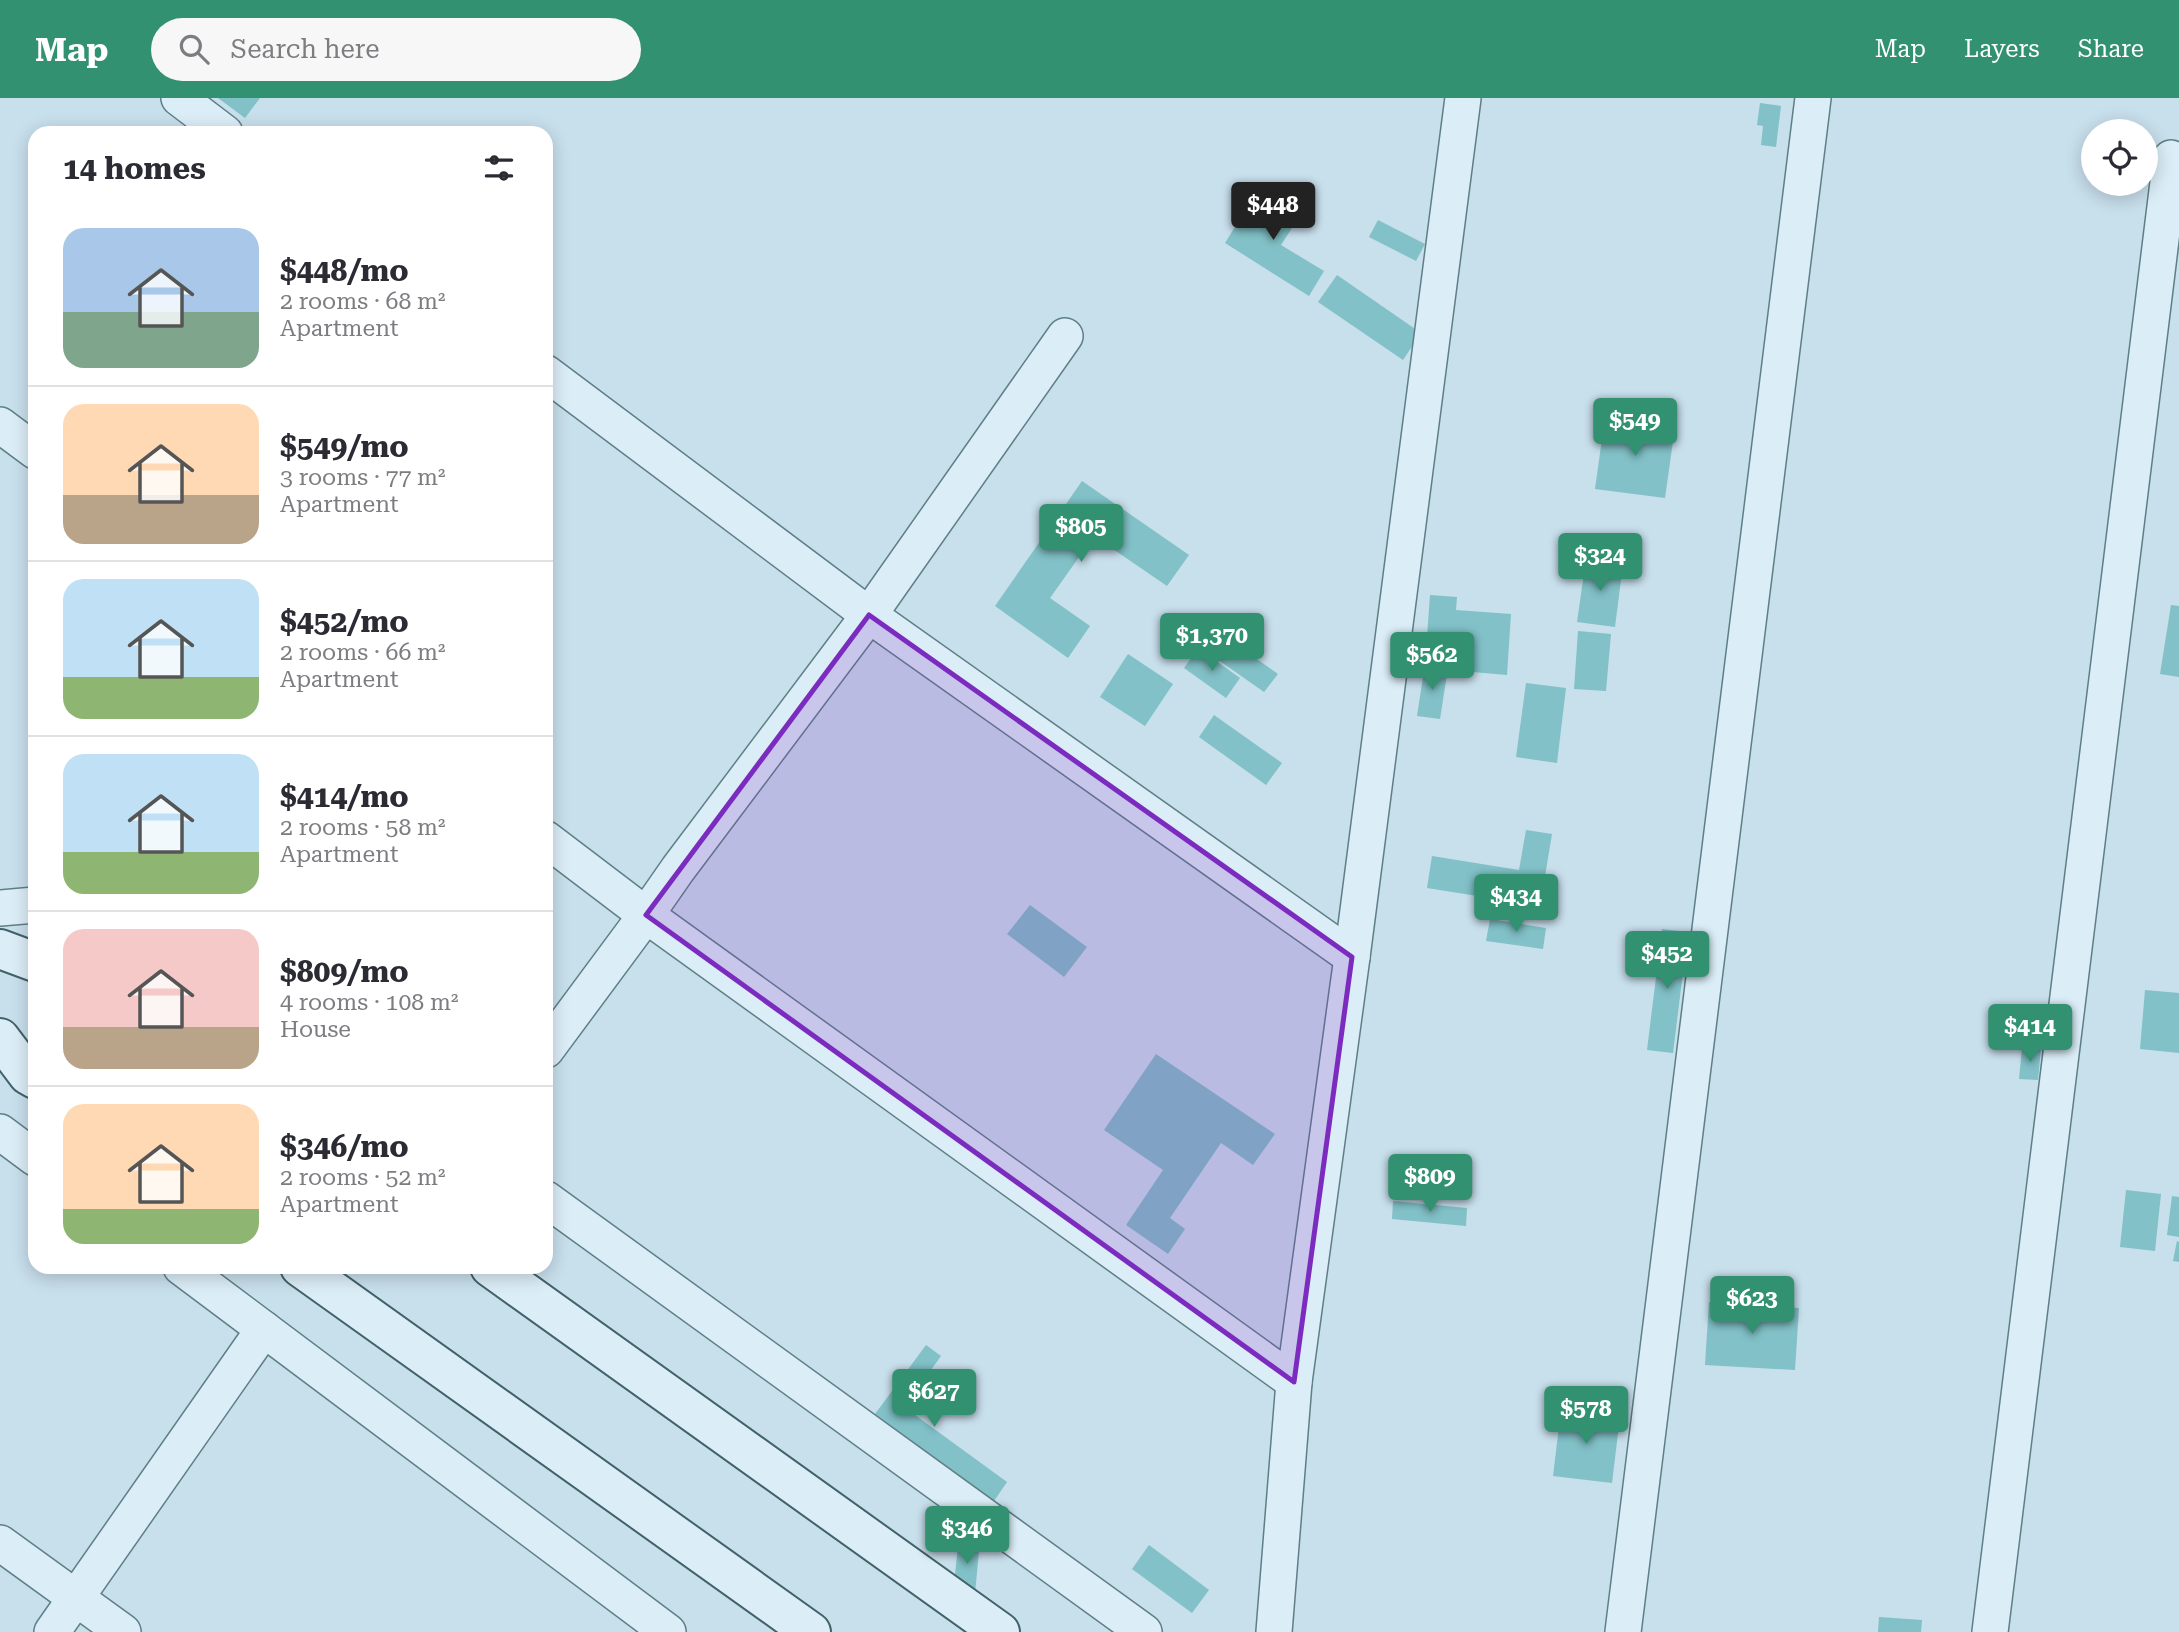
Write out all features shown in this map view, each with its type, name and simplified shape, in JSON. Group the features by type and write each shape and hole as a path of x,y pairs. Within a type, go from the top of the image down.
{"street":[{"path":"178,98 216,126"},
{"path":"1274,1632 1294,1381 1352,957 1463,98"},
{"path":"1623,1632 1813,98"},
{"path":"1990,1632 2171,158"},
{"path":"553,1041 869,615 1065,335"},
{"path":"553,378 869,615 1352,957"},
{"path":"0,425 28,447"},
{"path":"553,844 646,915 1294,1381"},
{"path":"0,908 28,906"},
{"path":"0,949 28,959"},
{"path":"0,1038 28,1075"},
{"path":"0,1132 28,1153"},
{"path":"553,1204 1144,1632"},
{"path":"190,1274 668,1632"},
{"path":"310,1274 811,1632"},
{"path":"500,1274 1000,1632"},
{"path":"52,1632 264,1329"},
{"path":"0,1543 123,1632"}],"highlighted area":[{"path":"869,615 1352,957 1294,1382 646,915"}],"building":[{"path":"218,98 260,98 245,118"},
{"path":"1760,103 1781,106 1776,147 1761,145 1763,126 1757,125"},
{"path":"1259,188 1301,214 1281,245 1324,271 1309,296 1225,243"},
{"path":"1378,220 1425,244 1416,261 1369,237"},
{"path":"1337,275 1421,333 1403,360 1318,302"},
{"path":"1605,417 1675,427 1665,498 1595,489"},
{"path":"1082,481 1189,555 1167,586 1094,536 1050,598 1090,626 1068,658 995,606"},
{"path":"1586,559 1623,564 1615,627 1577,622"},
{"path":"1430,595 1457,597 1456,610 1511,614 1507,675 1461,671 1462,654 1426,651"},
{"path":"2171,605 2179,606 2179,677 2160,674"},
{"path":"1227,624 1243,636 1237,645 1278,674 1264,692 1207,652"},
{"path":"1578,631 1611,634 1606,691 1574,689"},
{"path":"1198,648 1240,678 1226,698 1184,668"},
{"path":"1128,654 1173,684 1145,726 1100,697"},
{"path":"1425,664 1448,668 1440,719 1417,716"},
{"path":"1526,683 1566,688 1557,763 1516,757"},
{"path":"1214,715 1282,763 1266,785 1199,737"},
{"path":"1526,830 1552,834 1540,906 1427,888 1432,856 1519,870"},
{"path":"1030,905 1087,947 1064,977 1007,934"},
{"path":"1490,919 1546,928 1543,949 1486,941"},
{"path":"1662,929 1688,932 1673,1053 1647,1050"},
{"path":"2145,990 2179,993 2179,1053 2140,1049"},
{"path":"2022,1048 2041,1049 2038,1080 2019,1079"},
{"path":"1156,1054 1275,1134 1253,1165 1221,1143 1170,1218 1185,1229 1168,1254 1126,1225 1163,1170 1104,1130"},
{"path":"2126,1190 2161,1194 2155,1251 2120,1247"},
{"path":"2172,1196 2179,1197 2179,1237 2167,1235"},
{"path":"1393,1201 1467,1208 1466,1226 1392,1219"},
{"path":"2177,1241 2179,1242 2179,1262 2173,1261"},
{"path":"1709,1302 1799,1308 1795,1370 1705,1365"},
{"path":"926,1345 941,1356 904,1407 1007,1482 994,1501 875,1414"},
{"path":"1561,1410 1620,1417 1612,1483 1553,1476"},
{"path":"959,1538 980,1540 975,1594 953,1592"},
{"path":"1149,1545 1209,1590 1192,1613 1132,1569"},
{"path":"1879,1617 1922,1620 1921,1632 1878,1632"}]}
